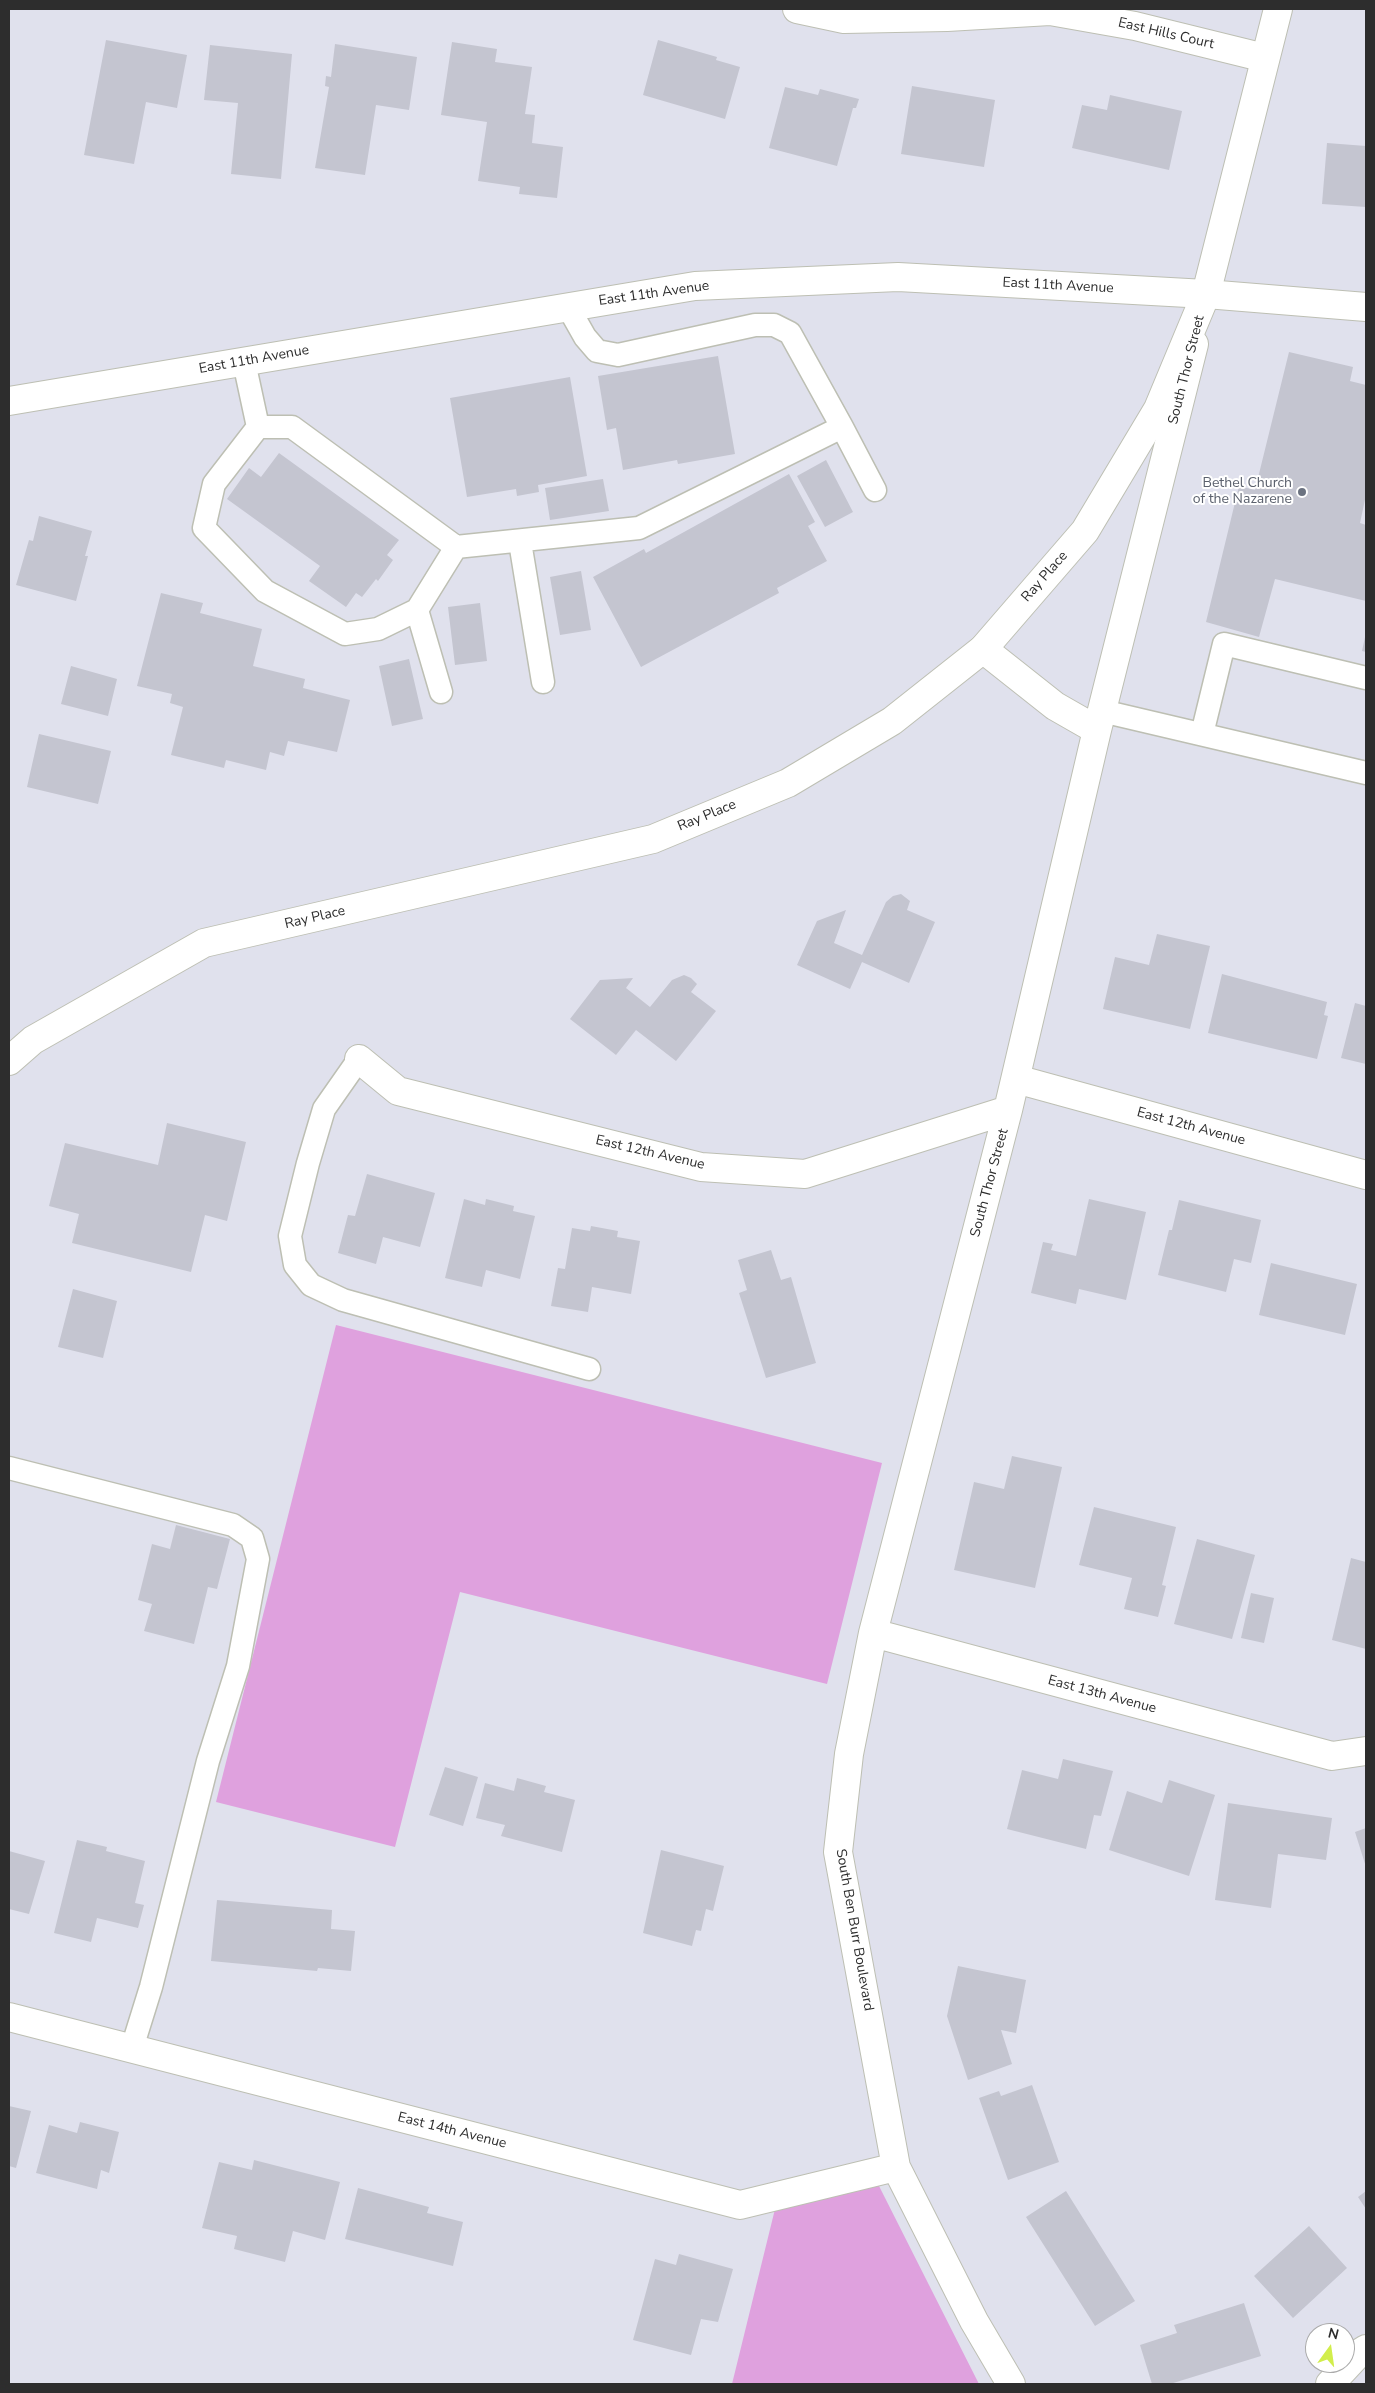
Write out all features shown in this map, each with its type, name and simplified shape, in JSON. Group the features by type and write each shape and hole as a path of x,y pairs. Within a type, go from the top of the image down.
{"street":[{"name":"East Hills Court","path":"797,9 844,19 947,18 1050,11 1135,26 1265,58"},
{"name":"South Thor Street","path":"873,1633 1016,1079 1099,721 1278,9"},
{"name":"East 11th Avenue","path":"9,401 695,286 898,277 1206,294 1366,307"},
{"name":"Ray Place","path":"9,1060 33,1040 204,943 654,838 788,783 892,721 983,648 1085,531 1158,409 1206,294"},
{"path":"983,648 1055,706 1099,721"},
{"name":"East 12th Avenue","path":"358,1059 398,1090 701,1167 805,1174 1008,1110"},
{"name":"East 12th Avenue","path":"1016,1079 1366,1175"},
{"name":"East 13th Avenue","path":"873,1633 1332,1756 1366,1751"},
{"name":"South Ben Burr Boulevard","path":"873,1633 849,1754 838,1852 896,2166 974,2321 1011,2384"},
{"name":"East 14th Avenue","path":"9,2016 740,2205 896,2166"},
{"path":"1330,2384 1358,2354 1366,2349"}],"lane":[{"path":"568,307 585,337 597,351 618,355 755,325 774,325 790,333 875,490"},
{"path":"244,362 258,427 214,484 204,528 265,591 345,634 378,630 416,610 456,547"},
{"path":"258,427 292,427 456,547 520,542 639,528 842,427"},
{"path":"520,542 543,682"},
{"path":"416,610 440,692"},
{"path":"1202,734 1224,644 1366,678"},
{"path":"1099,721 1202,734 1366,773"},
{"path":"358,1059 324,1109 290,1236 295,1265 311,1285 344,1300 589,1369"},
{"path":"9,1468 233,1525 252,1538 258,1559 238,1666 208,1761 151,1988 132,2048"}],"shaded area":[{"path":"336,1325 882,1463 827,1684 460,1592 395,1847 216,1802"},
{"path":"879,2186 979,2384 732,2384 775,2209"}],"building":[{"path":"106,40 187,55 177,108 146,102 134,164 84,155"},
{"path":"658,40 717,57 716,60 740,67 725,119 643,95"},
{"path":"452,42 497,49 495,62 532,67 525,114 535,115 532,143 563,147 557,198 519,194 520,187 478,181 487,122 441,115"},
{"path":"335,44 417,57 409,110 376,105 365,175 315,168 329,87 325,86 326,76 331,77"},
{"path":"210,45 292,54 281,179 231,174 238,103 204,100"},
{"path":"912,86 995,100 984,167 901,154"},
{"path":"785,87 818,95 820,89 859,99 856,108 853,108 837,166 769,148"},
{"path":"1110,95 1182,111 1169,170 1072,148 1082,105 1107,110"},
{"path":"1327,143 1366,146 1366,207 1322,204"},
{"name":"Bethel Church of the Nazarene","path":"1289,352 1353,367 1350,381 1366,385 1366,495 1360,523 1366,525 1366,601 1275,579 1259,637 1206,622 1239,486 1255,490"},
{"path":"718,356 735,454 678,464 677,460 623,470 616,428 607,430 598,376"},
{"path":"570,377 587,476 538,485 539,492 517,496 516,489 467,497 450,398"},
{"path":"279,453 399,540 387,555 393,560 378,581 376,579 362,597 356,593 346,607 309,581 320,566 227,499 249,468 261,477"},
{"path":"826,460 853,512 825,527 797,476"},
{"path":"789,474 815,522 808,526 827,561 777,588 779,593 641,667 593,577 644,549 646,553"},
{"path":"603,479 609,511 550,520 545,488"},
{"path":"39,516 92,531 85,556 88,556 76,601 16,585 29,540 33,541"},
{"path":"581,571 591,630 560,635 550,577"},
{"path":"161,593 203,603 200,613 262,629 253,666 305,679 303,688 350,700 337,752 288,741 284,756 270,752 266,770 226,760 224,768 171,755 183,707 170,703 172,694 137,686"},
{"path":"480,603 487,661 455,665 448,607"},
{"path":"1366,637 1366,652 1362,651"},
{"path":"409,659 423,719 392,726 379,666"},
{"path":"71,666 117,679 108,716 61,704"},
{"path":"39,734 111,751 98,804 27,787"},
{"path":"901,894 910,901 907,910 935,922 909,983 862,962 850,989 797,965 817,921 846,910 834,943 862,955 886,902 893,896"},
{"path":"1157,934 1210,946 1190,1029 1103,1009 1115,957 1149,965"},
{"path":"1222,974 1327,1002 1324,1015 1328,1016 1317,1059 1208,1033"},
{"path":"684,975 691,978 697,984 691,992 716,1011 676,1061 636,1030 616,1055 570,1019 600,980 633,978 626,988 650,1007 672,980"},
{"path":"1355,1003 1366,1006 1366,1064 1341,1058"},
{"path":"167,1123 246,1142 227,1221 205,1215 191,1272 72,1243 79,1214 49,1206 65,1143 158,1165"},
{"path":"367,1174 435,1193 420,1247 383,1237 376,1264 338,1253 348,1215 355,1216"},
{"path":"464,1199 485,1205 486,1199 514,1206 513,1211 535,1216 520,1279 486,1270 482,1287 445,1278"},
{"path":"1089,1199 1146,1212 1126,1300 1079,1289 1076,1304 1031,1293 1043,1242 1053,1244 1051,1250 1076,1256"},
{"path":"1179,1200 1261,1220 1251,1263 1234,1259 1226,1292 1158,1275 1169,1230 1172,1230"},
{"path":"591,1226 618,1231 617,1237 640,1241 631,1294 592,1287 588,1312 551,1306 558,1268 565,1269 572,1228 590,1231"},
{"path":"771,1250 781,1280 791,1277 816,1363 766,1378 739,1293 747,1290 738,1260"},
{"path":"1271,1263 1357,1284 1345,1335 1259,1315"},
{"path":"73,1289 117,1301 103,1358 58,1347"},
{"path":"1012,1456 1062,1467 1035,1588 954,1570 974,1482 1004,1489"},
{"path":"1094,1507 1176,1527 1162,1585 1166,1586 1158,1617 1124,1609 1132,1578 1079,1565"},
{"path":"176,1525 230,1539 217,1589 208,1587 194,1644 144,1631 152,1604 138,1600 152,1544 170,1549"},
{"path":"1197,1539 1255,1555 1232,1639 1174,1624"},
{"path":"1351,1558 1366,1562 1366,1649 1332,1640"},
{"path":"1251,1593 1274,1598 1264,1643 1241,1638"},
{"path":"1063,1759 1113,1771 1101,1816 1094,1815 1086,1849 1007,1829 1022,1770 1058,1779"},
{"path":"445,1767 478,1777 463,1826 429,1815"},
{"path":"517,1778 546,1786 544,1792 575,1800 562,1852 501,1836 505,1825 476,1818 485,1783 514,1791"},
{"path":"1169,1780 1215,1795 1189,1876 1109,1850 1127,1791 1162,1803"},
{"path":"1228,1803 1332,1818 1326,1860 1278,1854 1271,1908 1215,1900"},
{"path":"1366,1828 1366,1867 1355,1832"},
{"path":"77,1840 107,1847 106,1851 145,1861 135,1903 144,1905 138,1928 97,1918 91,1942 54,1933"},
{"path":"661,1850 724,1866 713,1911 706,1909 701,1931 696,1930 692,1946 643,1933"},
{"path":"9,1851 45,1861 29,1914 9,1909"},
{"path":"217,1900 332,1910 331,1929 355,1931 351,1971 318,1968 317,1971 211,1961"},
{"path":"958,1966 1026,1980 1016,2033 1001,2030 1012,2064 968,2080 947,2016"},
{"path":"1032,2085 1059,2162 1008,2180 979,2098 999,2091 1001,2096"},
{"path":"9,2106 31,2111 16,2168 9,2166"},
{"path":"80,2122 119,2132 109,2173 101,2170 97,2189 36,2173 49,2125 77,2133"},
{"path":"254,2160 340,2182 325,2240 293,2231 285,2262 234,2249 237,2236 202,2228 219,2162 252,2170"},
{"path":"358,2188 429,2207 427,2213 463,2222 453,2266 345,2239"},
{"path":"1066,2191 1135,2301 1095,2326 1026,2217"},
{"path":"1366,2191 1366,2209 1358,2197"},
{"path":"1309,2226 1347,2268 1293,2318 1254,2276"},
{"path":"679,2254 733,2269 718,2322 701,2319 691,2355 633,2340 655,2259 676,2265"},
{"path":"1244,2303 1261,2356 1170,2384 1152,2384 1140,2345 1177,2333 1174,2325"}],"place":[{"name":"Bethel Church of the Nazarene","path":"1302,492"}]}
